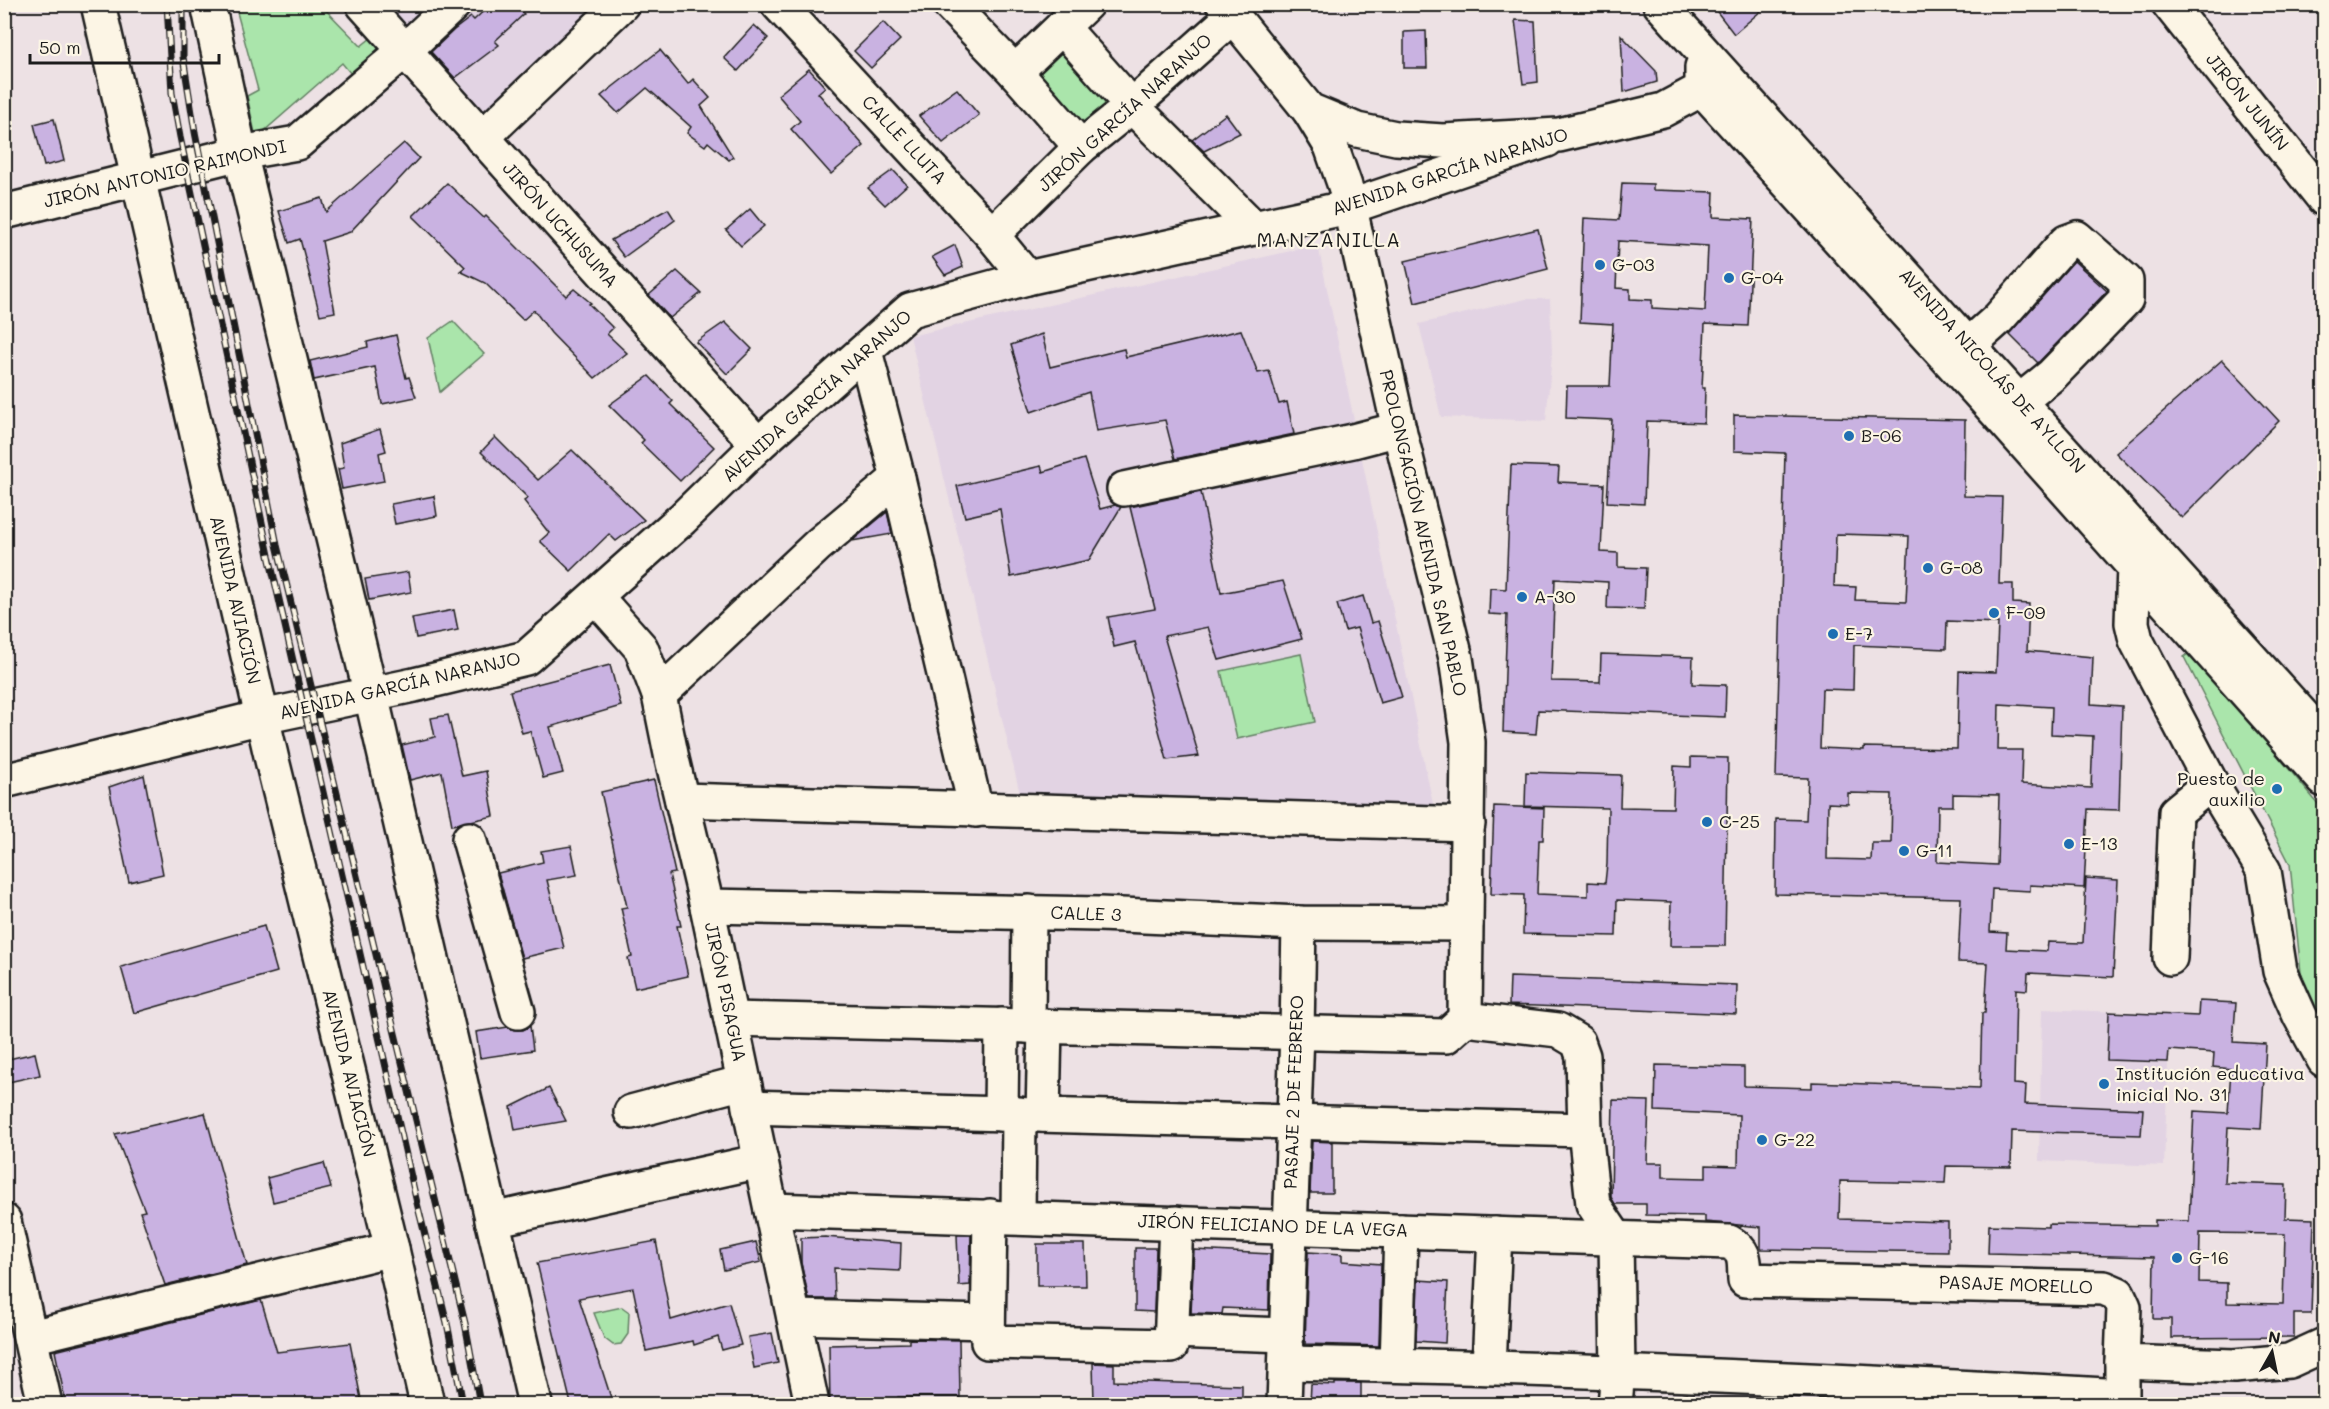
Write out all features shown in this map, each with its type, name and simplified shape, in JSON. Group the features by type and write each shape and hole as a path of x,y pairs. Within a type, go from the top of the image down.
{"street":[{"name":"AVENIDA AVIACIÓN","path":"98,4 262,717 392,1248 427,1404"},
{"path":"208,4 240,153 371,694 535,1404"},
{"name":"JIRÓN UCHUSUMA","path":"363,4 758,445"},
{"name":"JIRÓN ANTONIO RAIMONDI","path":"4,212 240,153 297,143 404,51 454,4"},
{"path":"482,138 622,4"},
{"name":"CALLE LLUTA","path":"778,4 992,235 1027,278"},
{"path":"1015,72 1086,4"},
{"name":"AVENIDA NICOLÁS DE AYLLÓN","path":"1660,4 2325,739"},
{"name":"JIRÓN JUNÍN","path":"2169,4 2325,199"},
{"path":"950,5 1015,72 1081,147"},
{"name":"JIRÓN GARCÍA NARANJO","path":"992,235 1081,147 1132,106 1228,10"},
{"name":"PROLONGACIÓN AVENIDA SAN PABLO","path":"1228,10 1309,110 1331,146 1345,186 1399,429 1456,658 1468,742 1465,1019"},
{"path":"1062,27 1132,106 1254,228"},
{"path":"1694,41 1701,60 1702,89"},
{"name":"AVENIDA NICOLÁS DE AYLLÓN","path":"1702,89 2325,780"},
{"name":"AVENIDA GARCÍA NARANJO","path":"4,781 262,717 526,658 682,519 758,445 910,310 1027,278 1349,207 1559,135 1663,110 1702,89"},
{"name":"PROLONGACIÓN AVENIDA SAN PABLO","path":"1309,110 1357,130 1396,138 1443,141 1559,135"},
{"path":"1969,345 1998,319 2066,242 2077,238 2126,280 2126,299 2052,375 2020,401"},
{"path":"865,351 898,478 976,810"},
{"path":"1124,489 1353,441 1399,429"},
{"path":"659,695 818,545 898,478"},
{"path":"2134,566 2132,622 2136,640 2211,783 2264,871 2280,971 2300,1016 2325,1060"},
{"name":"JIRÓN PISAGUA","path":"596,597 641,648 659,695 707,906 812,1404"},
{"path":"2170,958 2176,812 2211,783"},
{"path":"682,800 1468,824"},
{"path":"469,838 518,1012"},
{"name":"CALLE 3","path":"707,906 1029,912 1299,923 1466,924"},
{"path":"1029,912 1021,1114 988,1322 988,1342 1171,1346 1176,1223"},
{"name":"PASAJE 2 DE FEBRERO","path":"1284,1404 1299,923"},
{"path":"731,1019 1446,1036 1465,1019 1558,1030 1578,1042 1582,1056 1585,1130 1593,1204 1616,1238 1618,1372 1616,1404"},
{"path":"1021,1114 1025,1026"},
{"path":"631,1112 746,1094 1021,1114 1585,1130"},
{"path":"492,1220 761,1161"},
{"name":"JIRÓN FELICIANO DE LA VEGA","path":"771,1210 1729,1242 1740,1248 1744,1257 1744,1280"},
{"path":"4,1221 45,1404"},
{"path":"1396,1365 1401,1231"},
{"path":"1489,1366 1495,1234"},
{"path":"31,1337 392,1248"},
{"name":"PASAJE MORELLO","path":"1618,1372 2122,1395 2124,1308 2118,1294 2104,1288 1744,1280"},
{"path":"794,1317 988,1322"},
{"path":"1172,1331 1396,1365 1489,1366 1618,1372"},
{"path":"2122,1362 2234,1366 2289,1361 2325,1345"}],"shaded area":[{"path":"374,5 622,5 479,124"},
{"path":"1318,245 1435,814 1021,798 910,336"},
{"path":"1526,299 1550,299 1552,354 1546,421 1441,417 1419,324"},
{"name":"Institución educativa inicial No. 31","path":"2042,1009 2170,1014 2164,1166 2039,1161"}],"green space":[{"path":"235,5 321,5 361,46 371,38 380,47 351,74 342,63 256,138 247,96 258,90"},
{"path":"1060,39 1120,103 1084,136 1029,72"},
{"path":"453,321 484,354 440,392 428,338"},
{"path":"2191,652 2324,811 2324,1027 2312,1006 2301,973 2290,864 2184,657"},
{"path":"1301,654 1315,722 1237,739 1221,671"},
{"path":"622,1307 629,1312 628,1334 621,1344 613,1345 604,1338 594,1313"}],"building":[{"path":"491,4 514,4 524,14 495,41 499,45 455,78 431,52 454,30 471,17 474,20"},
{"path":"1711,4 1769,4 1734,34"},
{"path":"1515,20 1535,21 1538,82 1523,84"},
{"path":"883,22 900,40 871,68 854,51"},
{"path":"754,25 768,38 738,71 724,58"},
{"path":"1426,31 1427,68 1404,68 1404,32"},
{"path":"1621,35 1656,71 1657,82 1624,92"},
{"path":"660,50 688,84 693,79 710,98 701,106 733,157 729,160 708,142 705,146 687,133 691,127 647,88 618,113 601,96"},
{"path":"809,69 825,87 818,93 864,146 831,174 791,129 800,121 778,95"},
{"path":"957,89 979,115 943,143 919,116"},
{"path":"1226,114 1240,133 1204,151 1192,140"},
{"path":"54,119 64,161 44,166 34,124"},
{"path":"404,143 419,158 350,232 322,241 335,312 320,315 300,239 289,243 279,211 322,198 326,212"},
{"path":"893,170 907,185 885,205 868,188"},
{"path":"447,183 484,218 486,216 566,296 574,289 591,303 589,304 613,328 607,334 627,353 595,378 551,333 534,310 523,320 485,283 460,271 465,267 413,216"},
{"path":"1622,183 1653,184 1653,190 1714,192 1713,217 1753,219 1748,326 1705,324 1702,388 1705,388 1704,423 1647,421 1644,504 1607,502 1612,420 1566,418 1567,386 1610,386 1613,324 1580,322 1584,218 1619,220","holes":["1618,241 1708,246 1705,311 1652,308 1652,300 1630,299 1630,289 1616,288"]},
{"path":"668,209 675,220 624,257 611,240"},
{"path":"750,209 764,226 741,246 726,230"},
{"path":"1538,229 1548,269 1415,303 1405,261"},
{"path":"955,245 963,267 945,275 932,257"},
{"path":"2074,261 2107,291 2038,363 2009,334"},
{"path":"677,271 701,293 670,318 649,295"},
{"path":"725,322 752,349 727,374 696,342"},
{"path":"1241,330 1258,373 1269,371 1279,404 1287,402 1294,434 1175,459 1165,420 1096,431 1089,392 1031,412 1011,345 1042,334 1050,367 1124,349 1126,357"},
{"path":"396,335 406,378 409,377 416,397 382,404 375,367 314,380 310,361 368,347 367,342"},
{"path":"2222,360 2279,421 2182,518 2116,453"},
{"path":"649,376 673,401 670,404 714,447 680,481 641,443 644,440 609,405"},
{"path":"1734,415 1965,420 1964,496 2002,497 1999,584 2013,584 2013,603 2029,604 2027,651 2093,657 2091,704 2122,706 2119,810 2088,809 2084,888 2030,885 2030,891 1992,889 1990,932 2007,933 2006,949 2047,951 2048,942 2083,943 2086,878 2118,880 2113,977 2028,973 2027,990 2016,989 2014,1084 2026,1085 2025,1104 2143,1109 2141,1135 2012,1131 2011,1167 1946,1166 1945,1183 1840,1181 1839,1219 1948,1222 1948,1252 1761,1249 1761,1227 1705,1222 1705,1216 1646,1215 1646,1204 1615,1204 1611,1197 1613,1100 1649,1101 1647,1163 1663,1163 1663,1177 1706,1178 1706,1165 1738,1166 1739,1115 1655,1111 1656,1065 1744,1067 1744,1086 1812,1088 1812,1082 1980,1088 1982,1013 1985,1013 1988,963 1958,962 1961,898 1775,894 1776,819 1806,820 1808,778 1776,777 1785,453 1734,451","holes":["1836,534 1909,536 1906,602 1855,600 1856,587 1834,586","1947,621 1998,623 1996,672 1959,671 1957,749 1820,748 1822,689 1853,690 1854,645 1946,649","1999,704 2052,707 2051,734 2093,736 2091,788 2021,784 2022,750 1998,750","1848,793 1892,794 1891,843 1872,843 1871,860 1827,859 1828,803 1848,804","1953,794 1999,795 1997,865 1937,862 1938,806 1953,806"]},
{"path":"380,429 386,451 379,453 384,481 342,489 338,469 344,468 340,443"},
{"path":"495,437 538,480 572,450 644,520 616,541 609,534 571,571 540,541 549,533 524,501 528,498 481,452"},
{"path":"1084,459 1100,509 1115,505 1121,507 1089,560 1011,577 1000,509 965,517 957,486 1041,466 1043,472"},
{"path":"1511,465 1559,467 1558,482 1604,484 1601,552 1618,553 1618,567 1646,568 1644,609 1607,608 1608,582 1555,579 1551,681 1600,682 1601,654 1693,657 1692,684 1726,685 1725,717 1538,710 1536,734 1503,732 1507,615 1489,614 1490,588 1506,589"},
{"path":"1201,492 1221,593 1283,581 1302,639 1219,660 1208,627 1164,636 1199,756 1167,760 1135,642 1114,647 1108,617 1155,609 1130,507"},
{"path":"434,496 437,516 395,524 391,504"},
{"path":"887,512 892,534 852,541"},
{"path":"408,572 411,592 369,600 365,579"},
{"path":"1363,596 1371,623 1378,621 1402,697 1380,703 1357,628 1345,631 1337,604"},
{"path":"454,610 458,630 416,638 412,618"},
{"path":"610,665 621,706 550,727 563,773 543,778 530,731 522,733 510,691"},
{"path":"448,715 462,776 486,771 494,816 452,825 442,772 410,780 402,745 435,737 431,718"},
{"path":"1691,757 1728,758 1725,946 1670,946 1671,902 1617,900 1616,936 1523,934 1524,895 1491,894 1494,806 1544,808 1543,840 1539,840 1537,894 1588,896 1588,882 1605,883 1607,864 1608,808 1525,806 1526,772 1621,775 1620,807 1673,808 1674,766 1691,767"},
{"path":"144,775 163,874 129,882 109,787"},
{"path":"654,780 675,873 669,874 681,926 677,926 688,976 635,988 628,958 632,957 621,908 627,907 601,792"},
{"path":"571,846 577,875 547,880 564,948 522,958 498,873 543,862 541,851"},
{"path":"264,926 277,972 134,1013 121,967"},
{"path":"1510,977 1737,985 1736,1014 1509,1005"},
{"path":"2199,1001 2236,1003 2233,1042 2266,1044 2261,1129 2228,1127 2225,1183 2286,1185 2285,1218 2314,1219 2311,1314 2294,1314 2294,1337 2171,1338 2171,1319 2153,1319 2154,1257 1988,1253 1989,1225 2155,1226 2155,1220 2189,1221 2194,1111 2228,1113 2231,1069 2213,1067 2214,1053 2169,1050 2168,1062 2107,1060 2109,1012 2198,1016","holes":["2200,1233 2285,1234 2283,1304 2227,1303 2227,1283 2199,1282"]},
{"path":"530,1026 533,1050 480,1058 476,1032 508,1027 523,1030"},
{"path":"35,1053 40,1075 4,1083 4,1060"},
{"path":"549,1088 566,1121 515,1130 511,1107"},
{"path":"205,1113 247,1265 165,1285 140,1212 145,1211 115,1134"},
{"path":"1312,1141 1332,1142 1332,1193 1310,1193"},
{"path":"324,1163 331,1188 273,1202 267,1178"},
{"path":"957,1235 971,1235 970,1285 959,1286"},
{"path":"825,1237 901,1243 900,1271 834,1268 835,1299 809,1299 801,1263 801,1238"},
{"path":"656,1241 671,1320 729,1303 741,1345 722,1350 718,1337 694,1345 693,1341 646,1351 633,1288 579,1298 613,1404 571,1404 537,1263"},
{"path":"756,1242 761,1262 724,1270 720,1250"},
{"path":"1037,1244 1085,1244 1086,1286 1037,1286"},
{"path":"1135,1248 1156,1248 1154,1312 1135,1311"},
{"path":"1194,1250 1270,1254 1269,1310 1223,1308 1222,1314 1191,1313"},
{"path":"1308,1252 1342,1254 1342,1261 1381,1264 1379,1346 1305,1344"},
{"path":"1418,1280 1448,1282 1445,1343 1416,1341"},
{"path":"261,1300 277,1352 350,1343 362,1404 66,1404 55,1351"},
{"path":"772,1333 778,1363 754,1368 748,1337"},
{"path":"909,1339 959,1340 960,1397 898,1397 898,1404 830,1404 829,1345 909,1343"},
{"path":"1093,1363 1114,1364 1114,1381 1242,1385 1242,1404 1094,1402"},
{"path":"1335,1383 1361,1383 1361,1404 1310,1404 1311,1384 1335,1385"}],"railway":[{"path":"167,4 172,93 180,137 270,560 417,1203 447,1323 463,1404"},
{"path":"183,4 183,57 195,132 277,545 465,1323 480,1404"}],"place":[{"name":"G-03","path":"1600,265"},
{"name":"G-04","path":"1729,278"},
{"name":"B-06","path":"1849,436"},
{"name":"G-08","path":"1928,568"},
{"name":"A-30","path":"1522,597"},
{"name":"F-09","path":"1994,613"},
{"name":"E-7","path":"1833,634"},
{"name":"Puesto de auxilio","path":"2277,789"},
{"name":"C-25","path":"1707,822"},
{"name":"E-13","path":"2069,844"},
{"name":"G-11","path":"1904,851"},
{"name":"Institución educativa inicial No. 31","path":"2104,1084"},
{"name":"G-22","path":"1762,1140"},
{"name":"G-16","path":"2177,1258"}],"district":[{"name":"MANZANILLA","path":"1329,240"}]}
